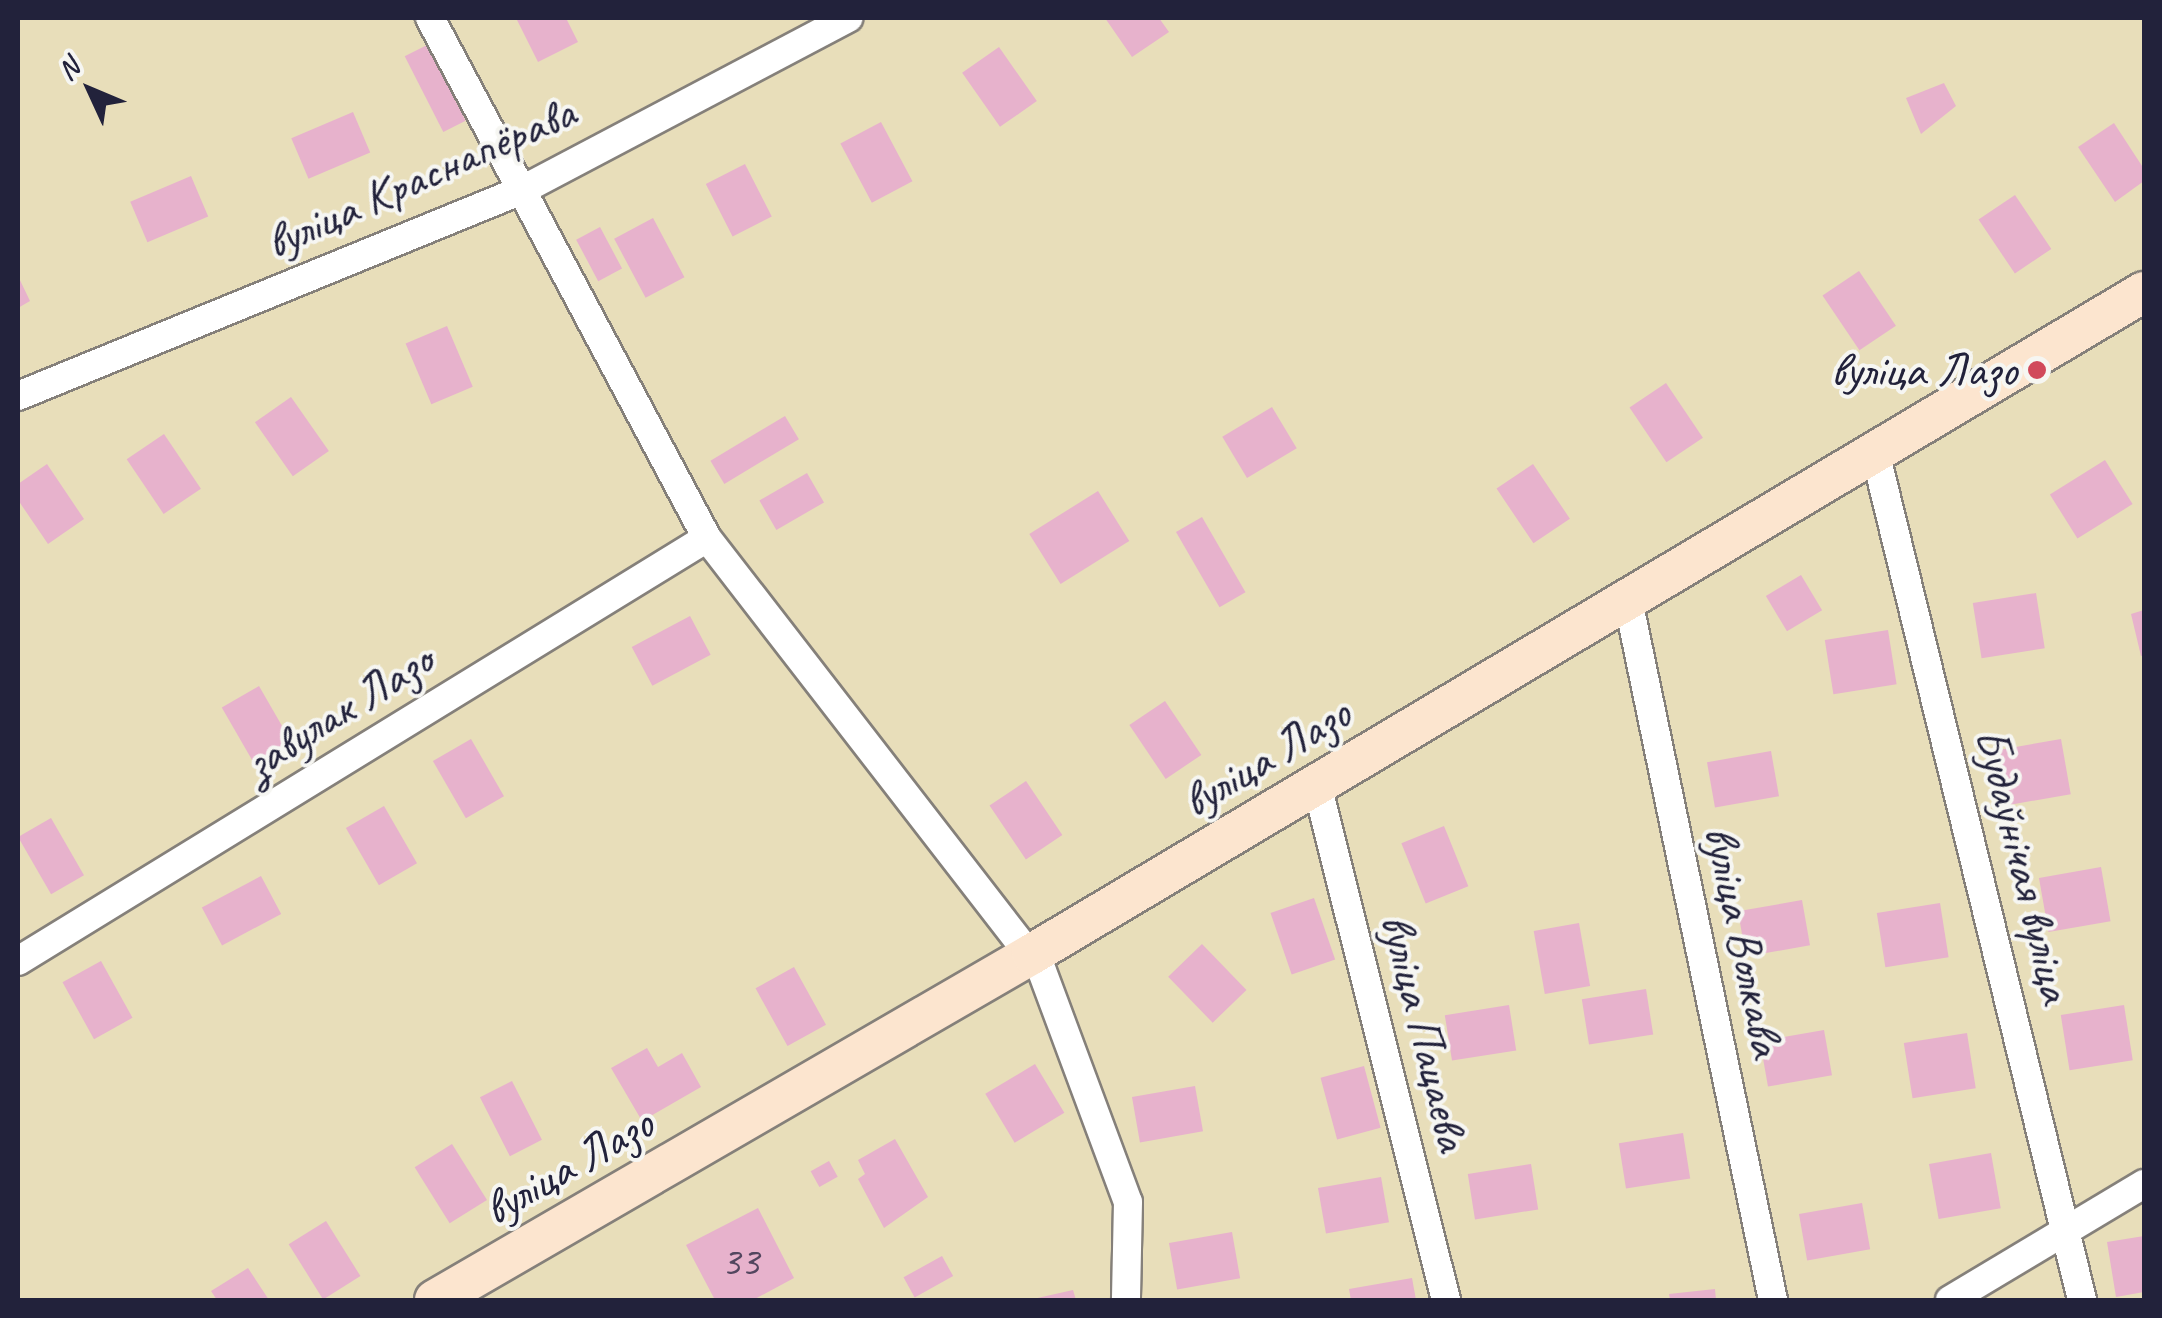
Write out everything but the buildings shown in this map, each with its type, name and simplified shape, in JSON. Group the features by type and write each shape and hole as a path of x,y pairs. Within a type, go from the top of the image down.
{"main road":[{"name":"вуліца Лазо","path":"435,1300 1032,954 2144,292"}],"street":[{"path":"430,18 707,538 1032,954 1128,1202 1126,1300"},
{"name":"вуліца Краснапёрава","path":"18,396 522,190 848,18"},
{"name":"Будаўнічая вуліца","path":"1875,452 2082,1300"},
{"name":"завулак Лазо","path":"18,961 707,538"},
{"name":"вуліца Волкава","path":"1628,600 1773,1300"},
{"name":"вуліца Пацаева","path":"1317,784 1446,1300"},
{"path":"1950,1300 2144,1184"}],"place":[{"name":"вуліца Лазо","path":"2037,370"}]}
